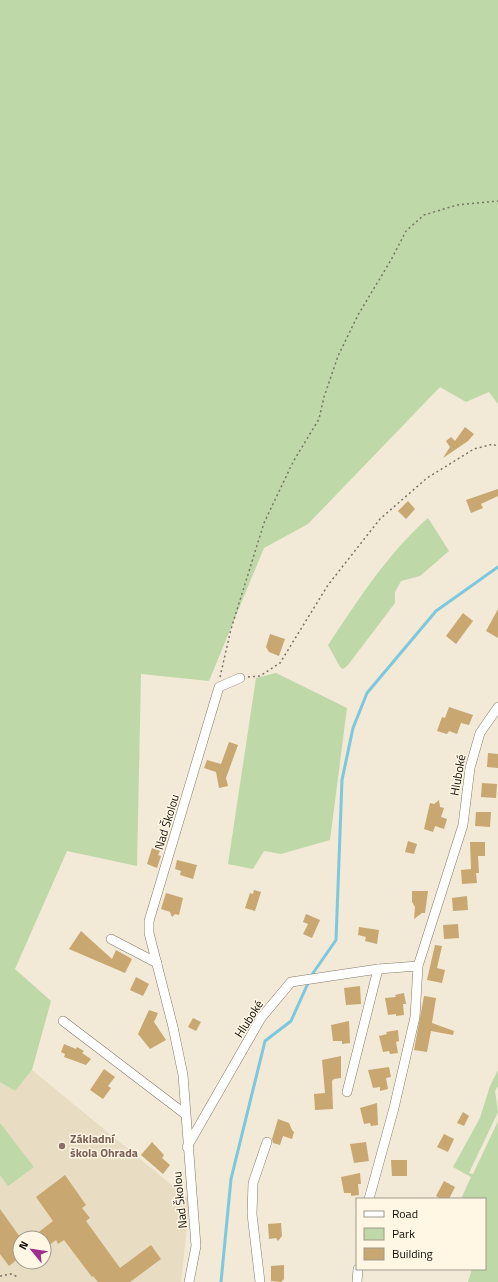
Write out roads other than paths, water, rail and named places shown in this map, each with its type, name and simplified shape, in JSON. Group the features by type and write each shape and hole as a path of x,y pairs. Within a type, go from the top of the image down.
{"street":[{"name":"Nad Školou","path":"189,1282 196,1246 182,1075 173,1027 149,933 150,921 219,687 240,678"},
{"name":"Hluboké","path":"370,1198 394,1108 415,1017 418,966 464,825 470,768 480,733 498,707"},
{"path":"111,939 157,964"},
{"name":"Hluboké","path":"187,1147 261,1018 291,982 378,969 418,966"},
{"path":"347,1092 378,969"},
{"path":"63,1020 185,1114"},
{"path":"260,1282 252,1214 253,1183 267,1142"},
{"path":"357,1282 358,1270"}],"waterway":[{"path":"311,976 336,940 342,780 353,728 367,693 436,611 498,567"},
{"path":"221,1282 231,1179 265,1041 291,1021 309,981"}],"place":[{"name":"Základní škola Ohrada","path":"62,1146"}]}
